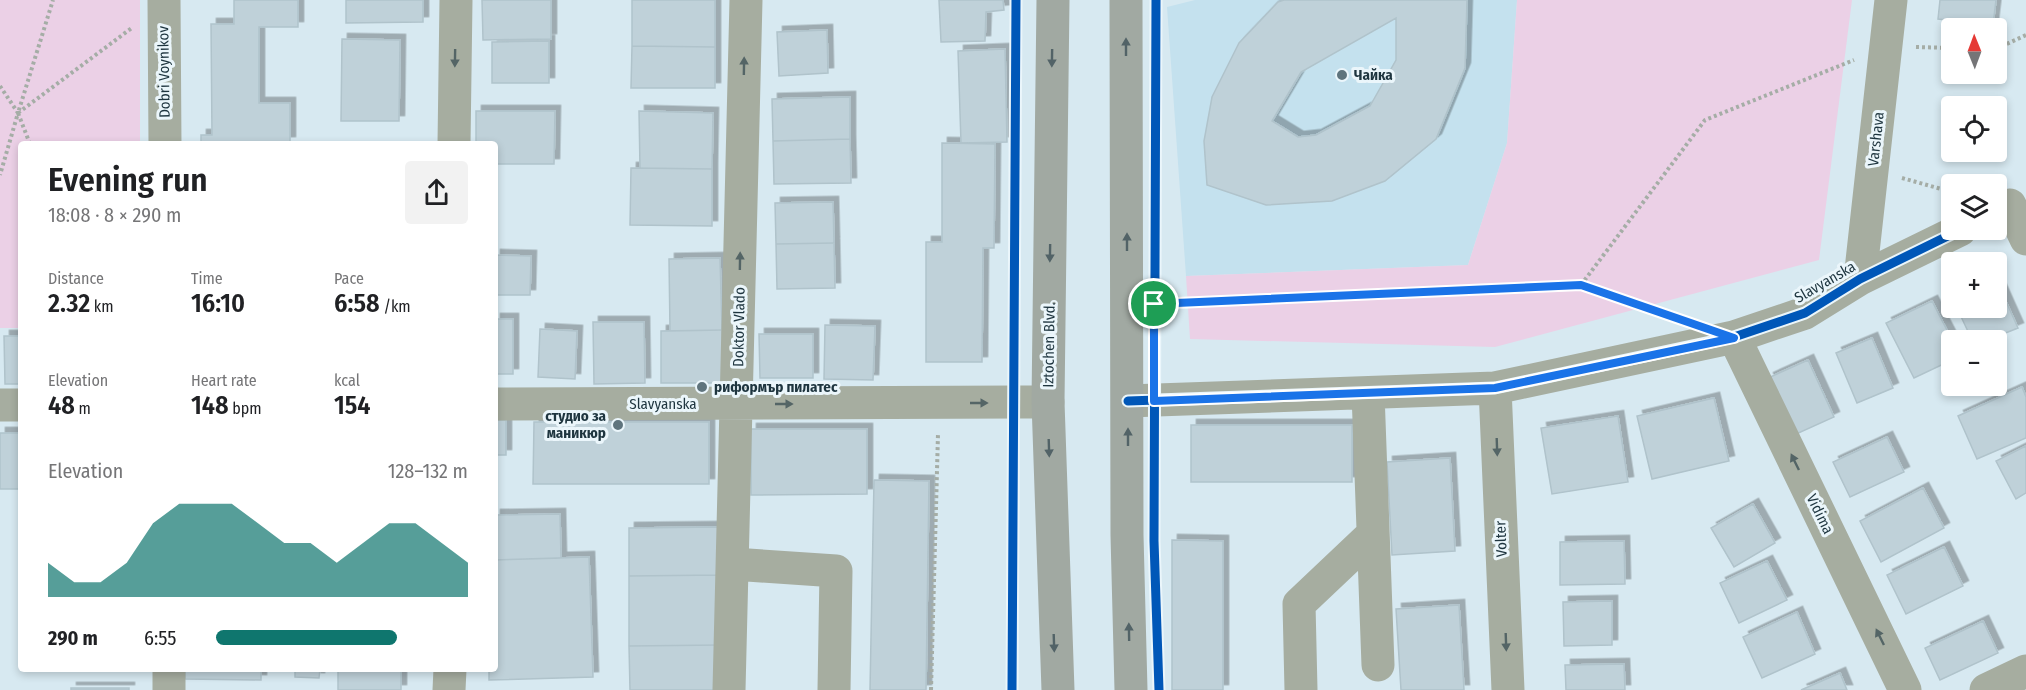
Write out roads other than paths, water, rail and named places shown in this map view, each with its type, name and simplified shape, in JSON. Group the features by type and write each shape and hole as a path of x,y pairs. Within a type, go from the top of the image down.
{"main road":[{"name":"Iztochen Blvd.","path":"1053,0 1048,402 1058,690"},
{"path":"1126,0 1127,535 1131,690"}],"street":[{"name":"Dobri Voynikov","path":"164,0 165,141"},
{"path":"454,141 456,0"},
{"name":"Doktor Vlado","path":"729,690 746,0"},
{"name":"Varshava","path":"1860,279 1891,0"},
{"path":"2011,205 2026,239"},
{"name":"Slavyanska","path":"1128,401 1495,388 1734,338 1805,314 1860,279 1941,239"},
{"name":"Vidima","path":"1734,338 1905,690"},
{"name":"Volter","path":"1495,388 1508,690"},
{"path":"1368,393 1378,665"},
{"name":"Slavyanska","path":"498,404 1048,402"},
{"path":"0,405 18,405"},
{"path":"1301,690 1299,604 1373,534"},
{"path":"733,564 836,571 834,690"},
{"path":"1986,690 2026,671"},
{"path":"169,672 169,690"},
{"path":"449,690 450,672"}],"place":[{"name":"Чайка","path":"1342,75"},
{"name":"риформър пилатес","path":"702,387"},
{"name":"студио за маникюр","path":"618,425"}]}
